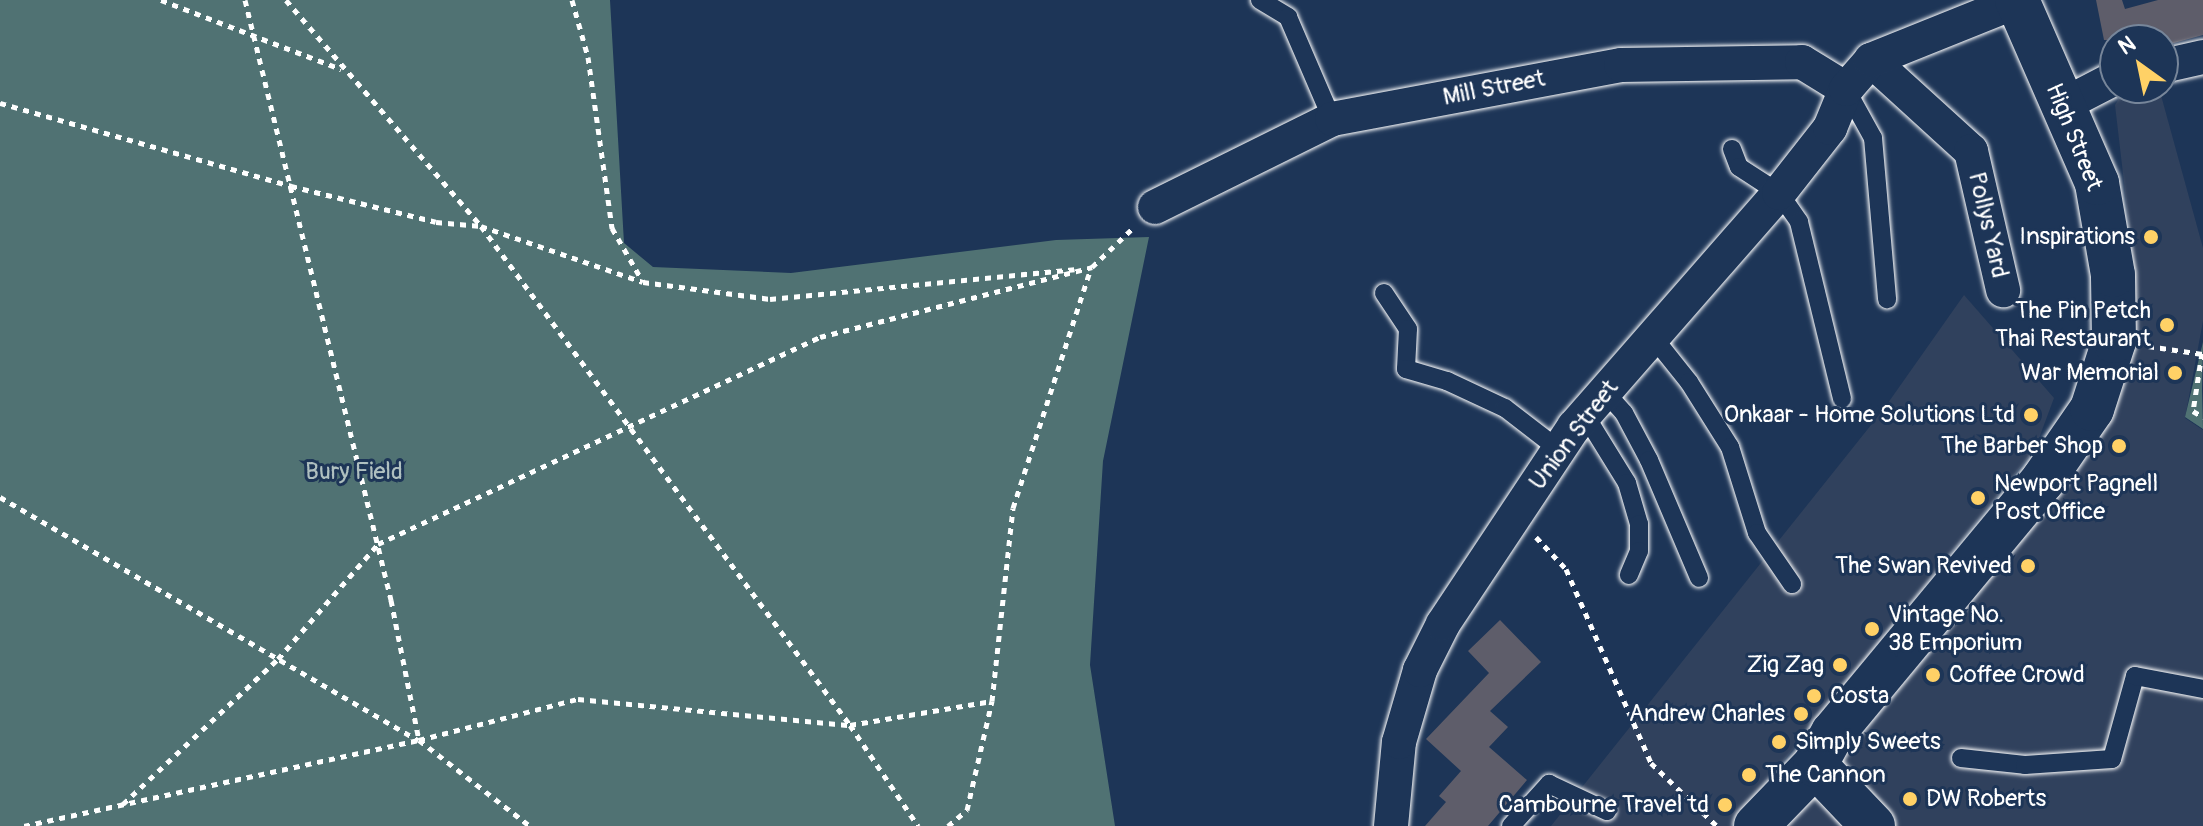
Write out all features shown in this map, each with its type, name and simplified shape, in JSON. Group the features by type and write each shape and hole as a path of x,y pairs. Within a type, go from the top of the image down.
{"main road":[{"name":"High Street","path":"1756,826 1815,765 1833,733 2043,480 2092,409 2114,341 2113,275 2097,183 2018,1"},
{"path":"1815,765 1873,826"}],"street":[{"path":"1871,60 2018,1"},
{"path":"2179,62 2203,57"},
{"name":"Union Street","path":"1391,826 1399,742 1420,670 1443,624 1558,449 1830,128 1846,89 1871,60"},
{"name":"Pollys Yard","path":"1871,60 1971,151 2003,290"},
{"name":"Mill Street","path":"1155,207 1332,119 1621,65 1802,62 1846,89"},
{"path":"2063,105 2099,86"}],"lane":[{"path":"1260,0 1288,17 1332,119"},
{"path":"1846,89 1873,138 1887,299"},
{"path":"1732,149 1745,172 1769,202 1799,222 1842,399"},
{"path":"1384,293 1408,329 1406,369 1447,381 1505,408 1558,449"},
{"path":"1653,337 1689,382 1730,447 1757,533 1792,584"},
{"path":"1595,404 1639,524 1639,551 1629,575"},
{"path":"1595,404 1624,413 1649,460 1699,578"},
{"path":"1961,758 2025,765 2112,759 2135,676 2203,689"},
{"path":"1511,826 1549,784 1607,811"}],"path":[{"path":"161,0 342,70"},
{"path":"245,0 378,544 419,740"},
{"path":"286,0 342,70 481,226 850,725 918,826"},
{"path":"572,0 588,57 612,228 643,282"},
{"path":"0,103 291,186 436,222 481,226 643,282 770,299 1092,267"},
{"path":"123,804 278,659 378,544 629,430 820,337 1092,267 1121,240"},
{"path":"948,826 967,810 992,701 1013,508 1092,267"},
{"path":"2114,341 2203,353 2193,411 2203,417"},
{"path":"0,497 419,740 530,826"},
{"path":"1515,514 1566,569 1651,763 1717,826"},
{"path":"24,826 419,740 578,699 850,725 992,701"}],"shaded area":[{"path":"2163,104 2203,248 2203,321 2185,418 2203,430 2203,826 1788,826 2063,476 2126,364 2136,285 2115,105"},
{"path":"1964,295 2054,398 2035,449 1731,826 1551,826 1883,410"}],"green space":[{"name":"Bury Field","path":"0,0 610,0 624,243 653,267 791,273 1056,240 1149,237 1103,461 1090,665 1115,826 0,826"},
{"path":"2203,342 2202,389 2203,429 2185,417"}],"building":[{"path":"2096,0 2122,0 2125,9 2158,0 2203,0 2203,35 2179,42 2179,24 2101,24"},
{"path":"1500,620 1541,662 1490,711 1508,727 1489,747 1527,780 1488,826 1425,826 1446,802 1439,796 1461,771 1426,739 1489,673 1468,651"}],"place":[{"name":"Inspirations","path":"2151,237"},
{"name":"The Pin Petch Thai Restaurant","path":"2167,325"},
{"name":"War Memorial","path":"2175,373"},
{"name":"Onkaar - Home Solutions Ltd","path":"2031,415"},
{"name":"The Barber Shop","path":"2119,446"},
{"name":"Newport Pagnell Post Office","path":"1978,498"},
{"name":"The Swan Revived","path":"2028,566"},
{"name":"Vintage No. 38 Emporium","path":"1872,629"},
{"name":"Zig Zag","path":"1840,665"},
{"name":"Coffee Crowd","path":"1933,675"},
{"name":"Costa","path":"1814,696"},
{"name":"Andrew Charles","path":"1801,714"},
{"name":"Simply Sweets","path":"1779,742"},
{"name":"The Cannon","path":"1749,775"},
{"name":"DW Roberts","path":"1910,799"},
{"name":"Cambourne Travel td","path":"1725,805"}]}
